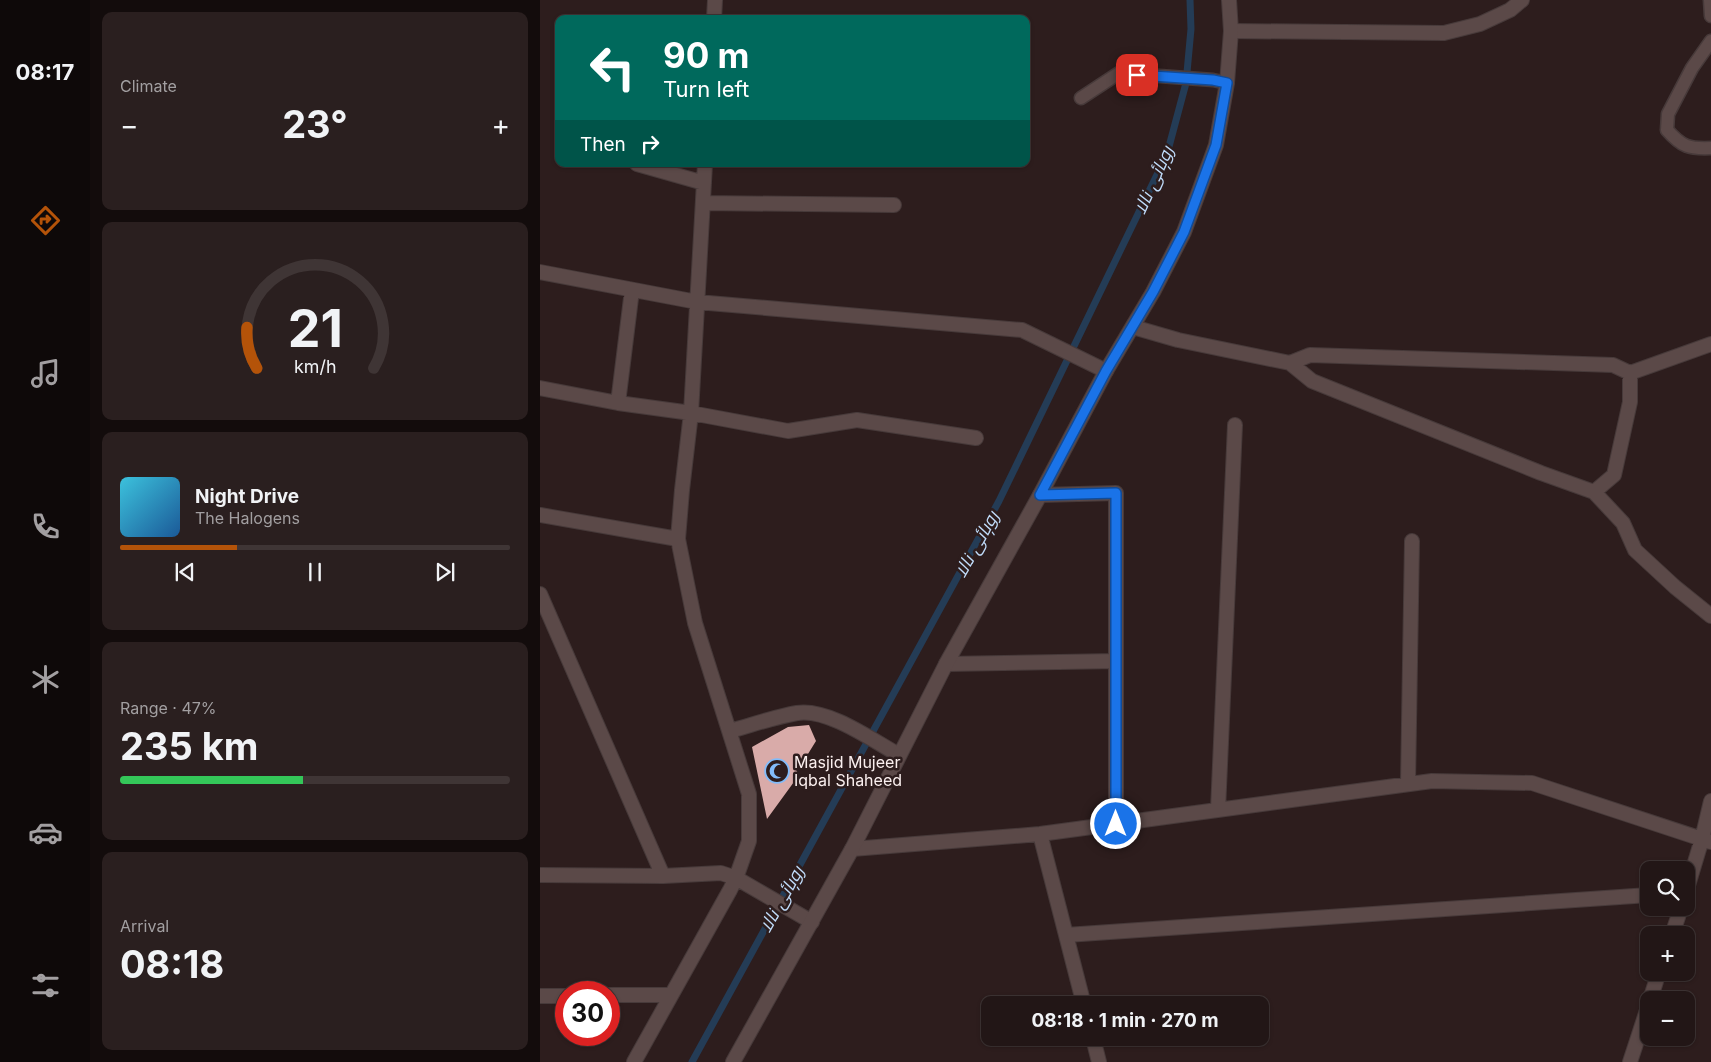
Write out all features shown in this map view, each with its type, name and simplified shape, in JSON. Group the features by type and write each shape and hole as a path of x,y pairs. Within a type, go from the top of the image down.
{"street":[{"path":"714,15 715,0"},
{"path":"733,1062 808,920 852,849 946,664 1040,495 1106,371 1153,292 1184,232 1216,145 1220,82 1231,31 1229,0"},
{"path":"1231,31 1444,33 1480,24 1510,10 1522,0"},
{"path":"648,167 704,183"},
{"path":"634,1062 739,880 749,841 749,794 695,623 678,539 691,413 706,167"},
{"path":"704,203 894,205"},
{"path":"540,272 697,302 1022,330 1106,371"},
{"path":"618,403 632,290"},
{"path":"1133,327 1178,340 1290,363 1312,381 1523,466 1594,492 1622,523 1635,550 1675,587 1711,616"},
{"path":"1290,363 1310,354 1613,365 1630,373 1711,344"},
{"path":"1594,492 1614,475 1630,402 1630,373"},
{"path":"540,388 788,431 857,420 976,438"},
{"path":"1218,810 1235,425"},
{"path":"1040,495 1116,493 1116,824"},
{"path":"540,515 678,539"},
{"path":"1408,784 1412,541"},
{"path":"540,594 663,876"},
{"path":"946,664 1116,661"},
{"path":"730,731 798,713 820,715 843,724 899,755"},
{"path":"852,849 1040,834 1432,781 1532,784 1707,840"},
{"path":"1695,870 1707,840 1711,800"},
{"path":"1040,834 1082,996"},
{"path":"540,875 663,876 721,873 739,880 808,920"},
{"path":"1066,935 1640,897"},
{"path":"620,995 671,995"},
{"path":"540,996 555,996"},
{"path":"1630,1062 1640,1031"},
{"path":"1095,1046 1099,1062"}],"lane":[{"path":"1703,0 1711,0 1711,16"},
{"path":"1711,41 1692,68 1668,114 1667,130 1678,142 1695,149 1711,148"},
{"path":"1080,98 1119,73 1220,82"}],"building":[{"name":"Masjid Mujeer Iqbal Shaheed","path":"809,725 816,741 803,762 795,768 799,775 767,819 752,747 788,727"}],"waterway":[{"name":"روہائی نالا","path":"692,1062 999,501 1167,154 1186,83 1191,29 1190,0"}],"place":[{"name":"Masjid Mujeer Iqbal Shaheed","path":"777,771"}],"route":[{"path":"1116,824 1116,493 1040,495 1106,371 1153,292 1184,232 1216,145 1227,83 1213,80 1137,75"}]}
